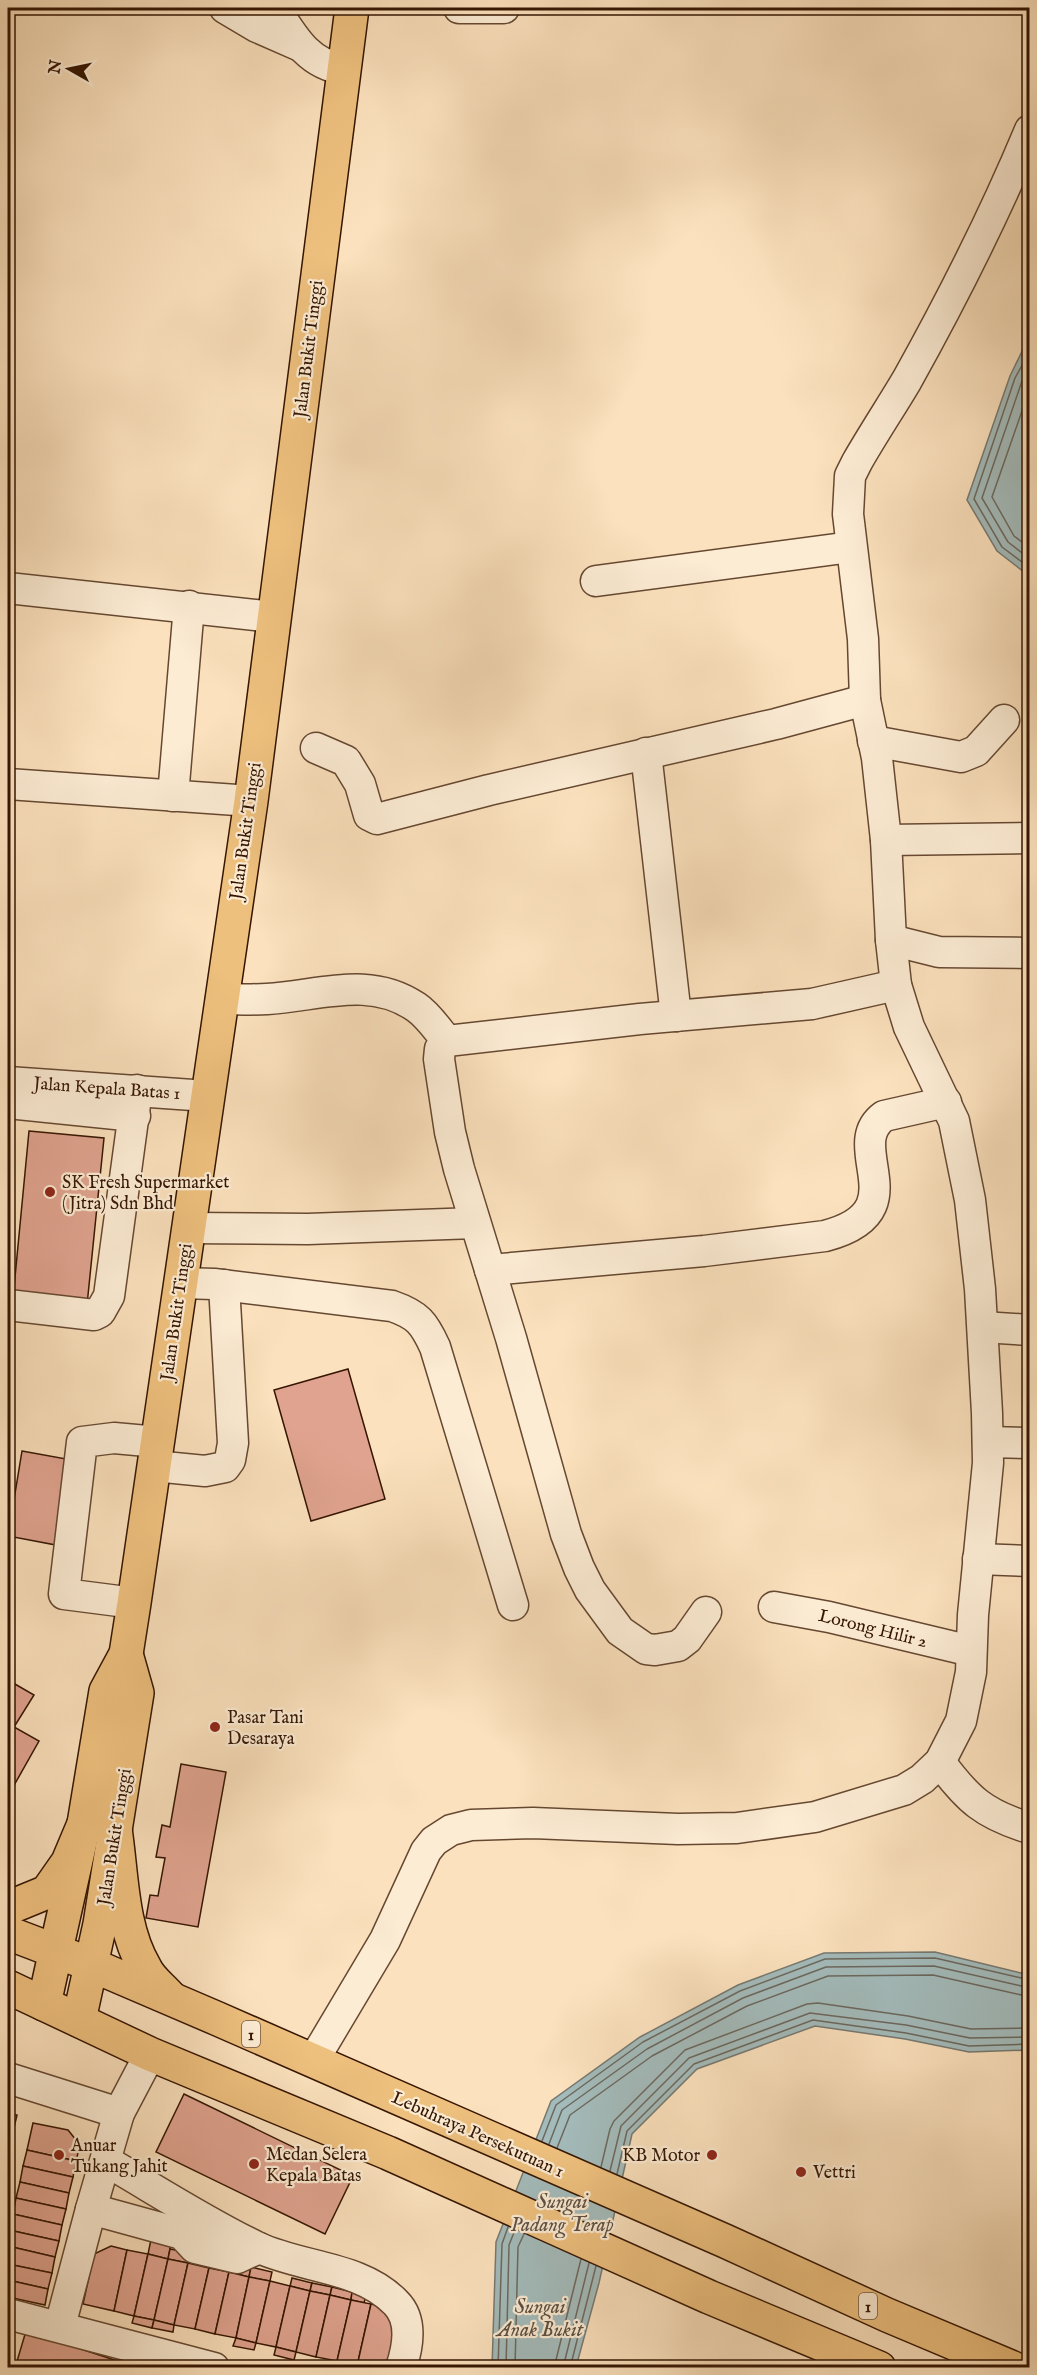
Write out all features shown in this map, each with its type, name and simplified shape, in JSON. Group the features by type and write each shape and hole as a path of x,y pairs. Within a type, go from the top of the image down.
{"main road":[{"name":"Jalan Bukit Tinggi","path":"21,1996 56,1951 84,1824 106,1691 126,1653 251,801 352,8"},
{"name":"Jalan Bukit Tinggi","path":"79,2020 92,1965 137,1693 126,1653"},
{"path":"8,1908 47,1892 68,1862 84,1824"},
{"path":"115,1829 126,1922 133,1945 146,1971 174,2001"},
{"name":"Lebuhraya Persekutuan 1","path":"8,1933 92,1965 725,2241 887,2315 1013,2367"},
{"path":"21,1996 79,2020 150,2054 388,2153 709,2297 879,2367"}],"street":[{"path":"225,8 257,27 298,45 325,63 344,69"},
{"path":"275,8 298,45"},
{"path":"459,8 504,8"},
{"path":"313,2061 385,1940 426,1851 434,1841 451,1830 471,1825 525,1823 678,1829 737,1828 815,1817 904,1790 922,1779 940,1762 961,1720 969,1687 987,1472 988,1442 982,1327 964,1166 954,1121 909,1027 896,985 891,940 886,840 873,741 865,700 863,639 850,548 848,500 850,476 908,378 945,308 1017,160 1029,130"},
{"path":"596,581 850,548"},
{"path":"8,588 273,617"},
{"path":"173,796 189,606"},
{"path":"316,748 346,760 360,784 369,815 377,819 489,790 776,724 865,700"},
{"path":"873,741 962,757 976,751 1004,720"},
{"path":"646,753 676,1016"},
{"path":"8,784 251,801"},
{"path":"886,840 1029,838"},
{"path":"891,940 939,952 1029,953"},
{"path":"706,1612 687,1639 678,1646 655,1650 646,1648 620,1631 590,1590 566,1534 475,1223 450,1132 439,1059 440,1049 447,1041 812,1004 896,985"},
{"path":"221,999 268,999 322,991 372,989 388,992 418,1008 447,1041"},
{"name":"Jalan Kepala Batas 1","path":"8,1091 136,1103 207,1096"},
{"path":"490,1270 704,1251 825,1236 844,1231 862,1218 874,1199 876,1187 870,1137 872,1128 884,1116 946,1102"},
{"path":"8,1305 94,1315 105,1306 109,1296 136,1103"},
{"path":"189,1228 308,1229 475,1223"},
{"path":"181,1283 224,1285 392,1306 419,1319 435,1347 513,1605"},
{"path":"134,1603 64,1594 82,1442 114,1438 205,1471 225,1467 230,1460 233,1443 224,1285"},
{"path":"982,1327 1029,1330"},
{"path":"988,1442 1029,1443"},
{"path":"978,1560 1029,1561"},
{"name":"Lorong Hilir 2","path":"774,1606 971,1651"},
{"path":"940,1762 971,1800 1004,1821 1029,1828"},
{"path":"60,2326 119,2114 150,2054"},
{"path":"8,2078 119,2114"},
{"path":"106,2161 259,2248 285,2258 359,2279 382,2291 397,2303 407,2318 407,2335 401,2367"},
{"path":"91,2209 182,2234 195,2248 237,2258 259,2248"},
{"path":"8,2314 214,2367"}],"water":[{"path":"1029,337 1030,576 997,551 967,500 1010,376"},
{"name":"Sungai Padang Terap","path":"935,1952 1029,1975 1029,2050 969,2052 905,2039 815,2026 697,2069 632,2134 599,2283 576,2367 492,2368 496,2242 551,2101 640,2037 738,1985 824,1953"}],"building":[{"path":"29,1131 104,1138 87,1305 13,1298"},
{"path":"348,1369 385,1499 311,1521 274,1390"},
{"path":"22,1451 72,1460 56,1545 8,1536"},
{"path":"8,1634 14,1654 8,1676"},
{"path":"8,1680 34,1695 14,1727 39,1741 8,1796"},
{"path":"181,1764 226,1772 198,1927 146,1918 150,1895 158,1896 165,1858 156,1857 162,1825 170,1827"},
{"name":"Medan Selera Kepala Batas","path":"184,2094 353,2176 325,2234 156,2152"},
{"path":"8,2113 17,2115 10,2145 8,2144"},
{"path":"33,2123 68,2130 80,2145 76,2161 27,2150"},
{"path":"27,2150 76,2161 73,2177 23,2166"},
{"path":"23,2166 73,2177 69,2193 20,2182"},
{"path":"20,2182 69,2193 66,2209 16,2198"},
{"path":"16,2198 66,2209 62,2225 13,2214"},
{"path":"13,2214 62,2225 59,2241 9,2230"},
{"path":"9,2230 59,2241 55,2257 8,2246"},
{"path":"153,2230 173,2234 168,2259 148,2254"},
{"path":"8,2246 55,2257 52,2273 8,2264"},
{"path":"111,2246 127,2250 114,2311 83,2304 94,2254"},
{"path":"170,2249 191,2253 188,2263 168,2259"},
{"path":"127,2250 148,2254 134,2316 114,2311"},
{"path":"148,2254 168,2259 154,2320 134,2316"},
{"path":"168,2259 188,2263 174,2325 154,2320"},
{"path":"231,2262 251,2267 249,2277 229,2272"},
{"path":"188,2263 209,2268 195,2329 174,2325"},
{"path":"8,2264 52,2273 48,2289 8,2280"},
{"path":"251,2267 272,2272 270,2281 249,2277"},
{"path":"209,2268 229,2272 215,2334 195,2329"},
{"path":"229,2272 249,2277 236,2338 215,2334"},
{"path":"249,2277 270,2281 256,2343 236,2338"},
{"path":"292,2278 312,2283 310,2291 290,2286"},
{"path":"8,2280 48,2289 45,2305 8,2297"},
{"path":"270,2281 290,2286 276,2347 256,2343"},
{"path":"312,2283 332,2287 330,2295 310,2291"},
{"path":"290,2286 310,2291 296,2352 276,2347"},
{"path":"332,2287 352,2292 351,2300 330,2295"},
{"path":"310,2291 330,2295 316,2357 296,2352"},
{"path":"352,2292 366,2295 364,2303 351,2300"},
{"path":"330,2295 351,2300 337,2361 316,2357"},
{"path":"351,2300 371,2304 357,2366 337,2361"},
{"path":"371,2304 389,2308 399,2325 389,2368 357,2366"},
{"path":"134,2316 154,2320 152,2328 132,2323"},
{"path":"154,2320 174,2325 173,2332 152,2328"},
{"path":"26,2331 139,2368 15,2368"},
{"path":"236,2338 256,2343 254,2350 233,2346"},
{"path":"276,2347 296,2352 294,2360 274,2355"}],"place":[{"name":"SK Fresh Supermarket (Jitra) Sdn Bhd","path":"50,1192"},
{"name":"Pasar Tani Desaraya","path":"215,1727"},
{"name":"Anuar Tukang Jahit","path":"59,2155"},
{"name":"KB Motor","path":"712,2155"},
{"name":"Medan Selera Kepala Batas","path":"254,2164"},
{"name":"Vettri","path":"801,2172"}],"water label":[{"name":"Sungai Anak Bukit","path":"540,2318"}]}
